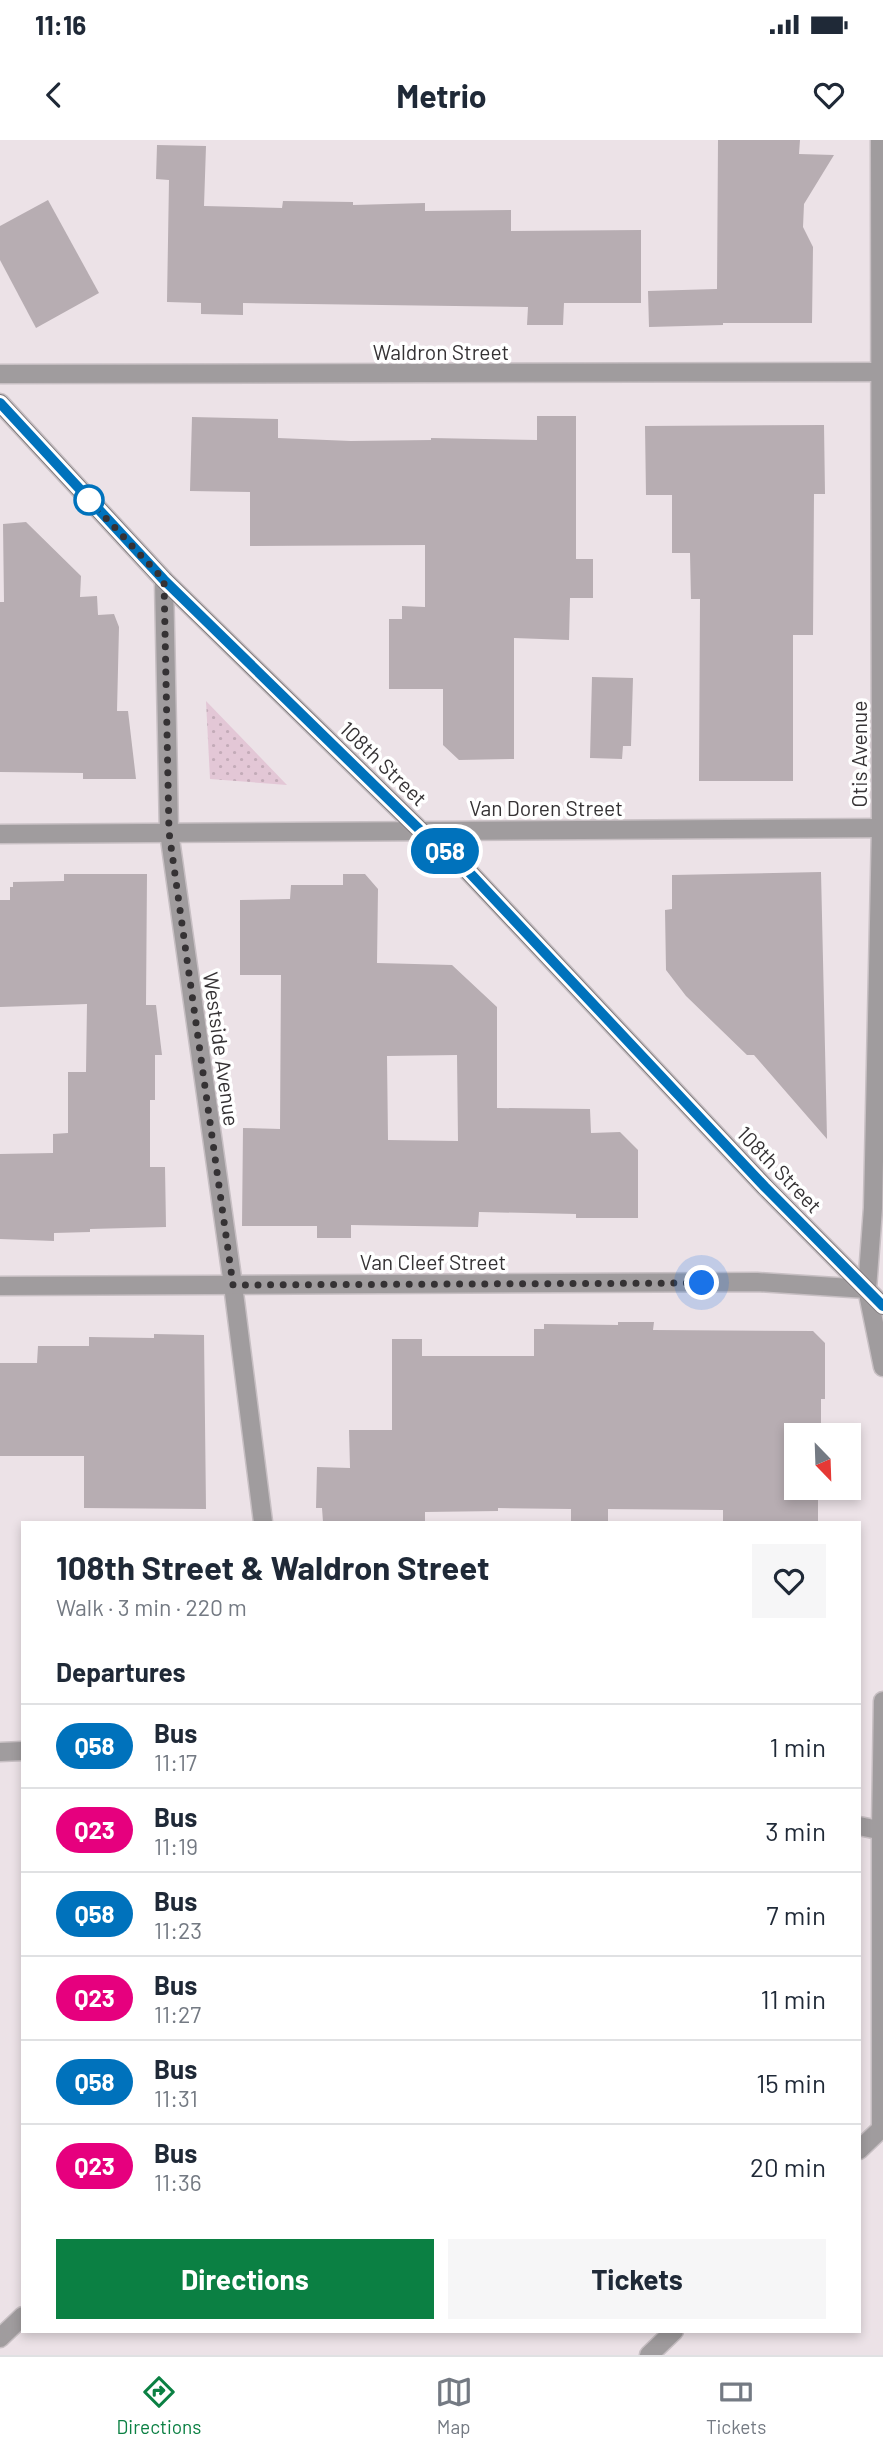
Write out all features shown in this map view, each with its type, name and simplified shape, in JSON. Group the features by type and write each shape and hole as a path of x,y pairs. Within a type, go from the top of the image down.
{"main road":[{"name":"108th Street","path":"0,403 164,580 421,831 467,870 765,1187 883,1306"}],"street":[{"name":"Otis Avenue","path":"880,140 882,828 873,1208 867,1289 883,1367"},
{"name":"Waldron Street","path":"0,374 881,372"},
{"name":"Westside Avenue","path":"164,580 169,832 233,1285 263,1521"},
{"name":"Van Doren Street","path":"0,834 882,828"},
{"name":"Van Cleef Street","path":"0,1286 757,1282 867,1289"},
{"path":"861,2148 882,2128 883,1701"},
{"path":"0,1752 21,1751"},
{"path":"861,1826 882,1830"},
{"path":"0,2338 21,2318"},
{"path":"649,2355 672,2333"}],"shaded area":[{"path":"206,701 287,785 210,779"}],"building":[{"path":"718,140 800,140 799,154 834,155 804,204 803,227 813,247 812,323 723,323 649,327 648,291 717,289"},
{"path":"157,145 206,146 204,206 282,208 283,201 353,202 353,205 425,203 425,211 511,210 511,231 641,230 641,303 564,303 563,325 527,325 528,307 243,303 243,315 201,314 201,303 167,302 169,180 156,179"},
{"path":"48,200 99,293 36,328 0,260 0,226"},
{"path":"537,416 576,416 576,559 593,559 593,598 570,598 569,640 514,638 514,759 459,760 443,745 443,689 389,689 389,619 402,619 402,606 425,607 425,545 250,546 250,492 190,491 192,417 278,419 278,438 351,441 431,438 537,440"},
{"path":"824,425 825,494 814,494 813,635 793,635 793,781 699,781 700,599 691,599 690,553 672,553 672,495 646,495 645,426"},
{"path":"26,522 81,576 80,597 97,596 98,615 114,614 119,627 117,711 128,711 136,779 83,779 83,773 0,772 3,524"},
{"path":"592,677 633,678 631,746 623,746 622,759 590,758"},
{"path":"821,872 827,1139 754,1055 747,1055 686,996 666,970 665,910 672,909 672,875"},
{"path":"64,874 147,874 146,1005 156,1005 162,1055 155,1055 155,1100 150,1100 150,1167 165,1167 166,1227 54,1233 54,1241 0,1239 0,1154 53,1153 53,1134 68,1133 68,1072 86,1072 87,1004 0,1007 0,900 10,900 10,887 13,887 13,882 64,881"},
{"path":"343,874 365,874 378,889 377,963 452,965 497,1007 497,1108 590,1109 591,1133 620,1132 638,1150 638,1218 576,1218 576,1214 479,1212 478,1227 351,1225 351,1238 317,1238 317,1226 242,1226 243,1128 280,1129 281,975 240,975 240,900 290,899 291,885 343,885","holes":["457,1055 458,1141 388,1140 387,1056"]},
{"path":"618,1322 654,1322 653,1330 813,1331 825,1343 825,1399 821,1399 821,1423 784,1423 784,1500 818,1500 818,1521 723,1521 723,1510 608,1509 608,1521 571,1521 571,1509 498,1508 498,1511 425,1512 425,1521 323,1521 322,1508 316,1508 317,1467 350,1468 349,1430 392,1430 392,1339 422,1339 422,1356 534,1356 534,1329 544,1329 544,1324 618,1325"},
{"path":"154,1334 204,1335 206,1509 84,1508 84,1456 0,1456 0,1363 37,1363 38,1346 89,1346 89,1337 154,1338"}],"bus line":[{"name":"Q58","path":"0,403 164,580 421,831 467,870 765,1187 883,1306"}],"route":[{"path":"89,500 164,580 169,832 233,1285 702,1283"}]}
